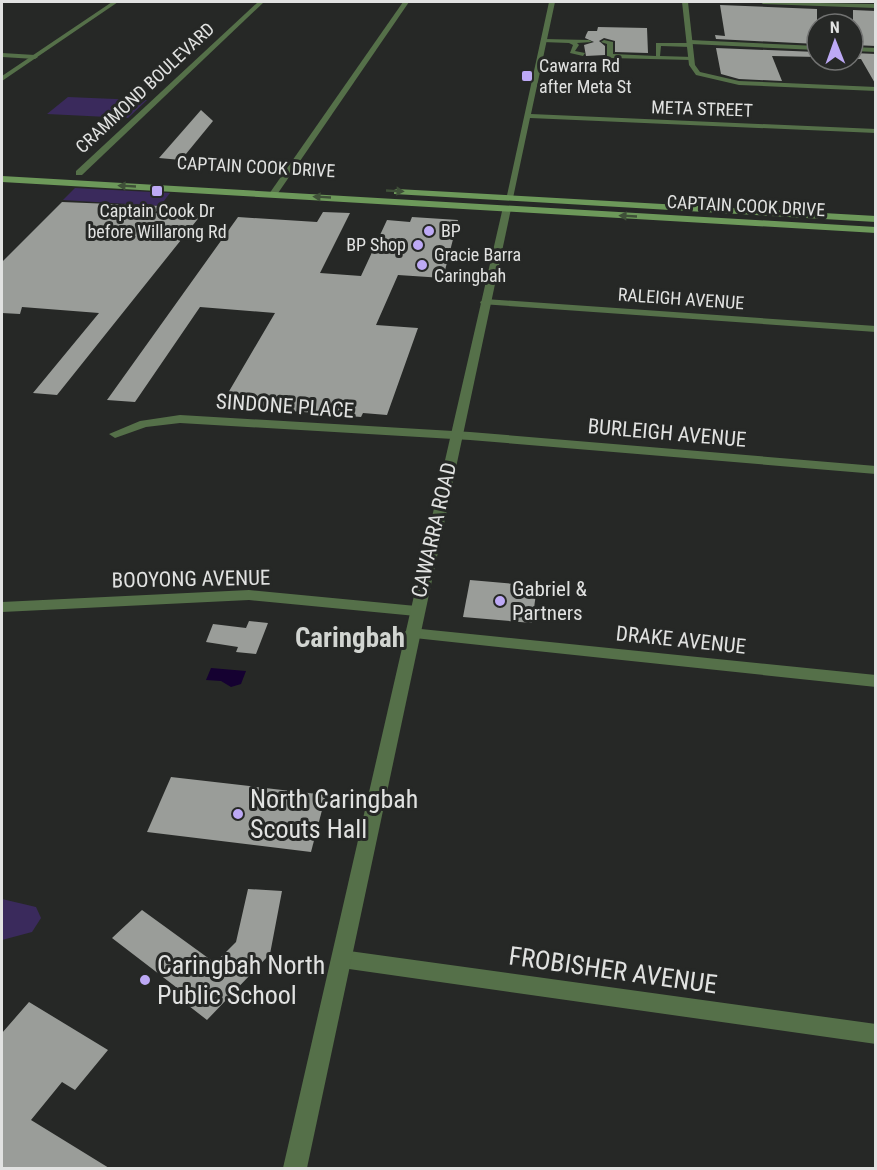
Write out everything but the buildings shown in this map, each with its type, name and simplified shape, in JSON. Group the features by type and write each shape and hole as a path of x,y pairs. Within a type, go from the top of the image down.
{"main road":[{"name":"CAPTAIN COOK DRIVE","path":"2,169 280,185 876,230"},
{"name":"CAPTAIN COOK DRIVE","path":"2,179 273,194 876,219"}],"street":[{"path":"2,79 116,2"},
{"name":"CRAMMOND BOULEVARD","path":"79,173 261,2"},
{"path":"273,194 406,2"},
{"name":"CAWARRA ROAD","path":"295,1168 411,633 552,2"},
{"path":"685,2 692,65 698,74 720,81 876,89"},
{"path":"763,2 876,6"},
{"name":"META STREET","path":"528,116 876,131"},
{"name":"RALEIGH AVENUE","path":"485,302 876,329"},
{"name":"SINDONE PLACE","path":"115,434 144,424 180,419 455,436"},
{"name":"BURLEIGH AVENUE","path":"455,436 876,470"},
{"name":"BOOYONG AVENUE","path":"2,607 249,595 416,611"},
{"name":"DRAKE AVENUE","path":"411,633 876,681"},
{"name":"FROBISHER AVENUE","path":"342,959 876,1034"}],"lane":[{"path":"544,41 587,48 574,46"},
{"path":"658,55 658,44 805,48"},
{"path":"606,49 691,58"},
{"path":"2,55 34,57"}],"shaded area":[{"path":"68,97 147,100 128,118 47,114"},
{"path":"75,188 170,193 160,206 63,200"},
{"path":"211,668 246,671 241,684 231,687 221,681 206,680"},
{"path":"2,899 36,907 41,918 32,932 2,940"}],"place":[{"name":"Cawarra Rd after Meta St","path":"527,76"},
{"name":"Captain Cook Dr before Willarong Rd","path":"157,191"},
{"name":"BP","path":"429,231"},
{"name":"BP Shop","path":"418,245"},
{"name":"Gracie Barra Caringbah","path":"422,265"},
{"name":"Gabriel & Partners","path":"500,601"},
{"name":"North Caringbah Scouts Hall","path":"238,814"},
{"name":"Caringbah North Public School","path":"145,980"}],"district":[{"name":"Caringbah","path":"350,638"}]}
